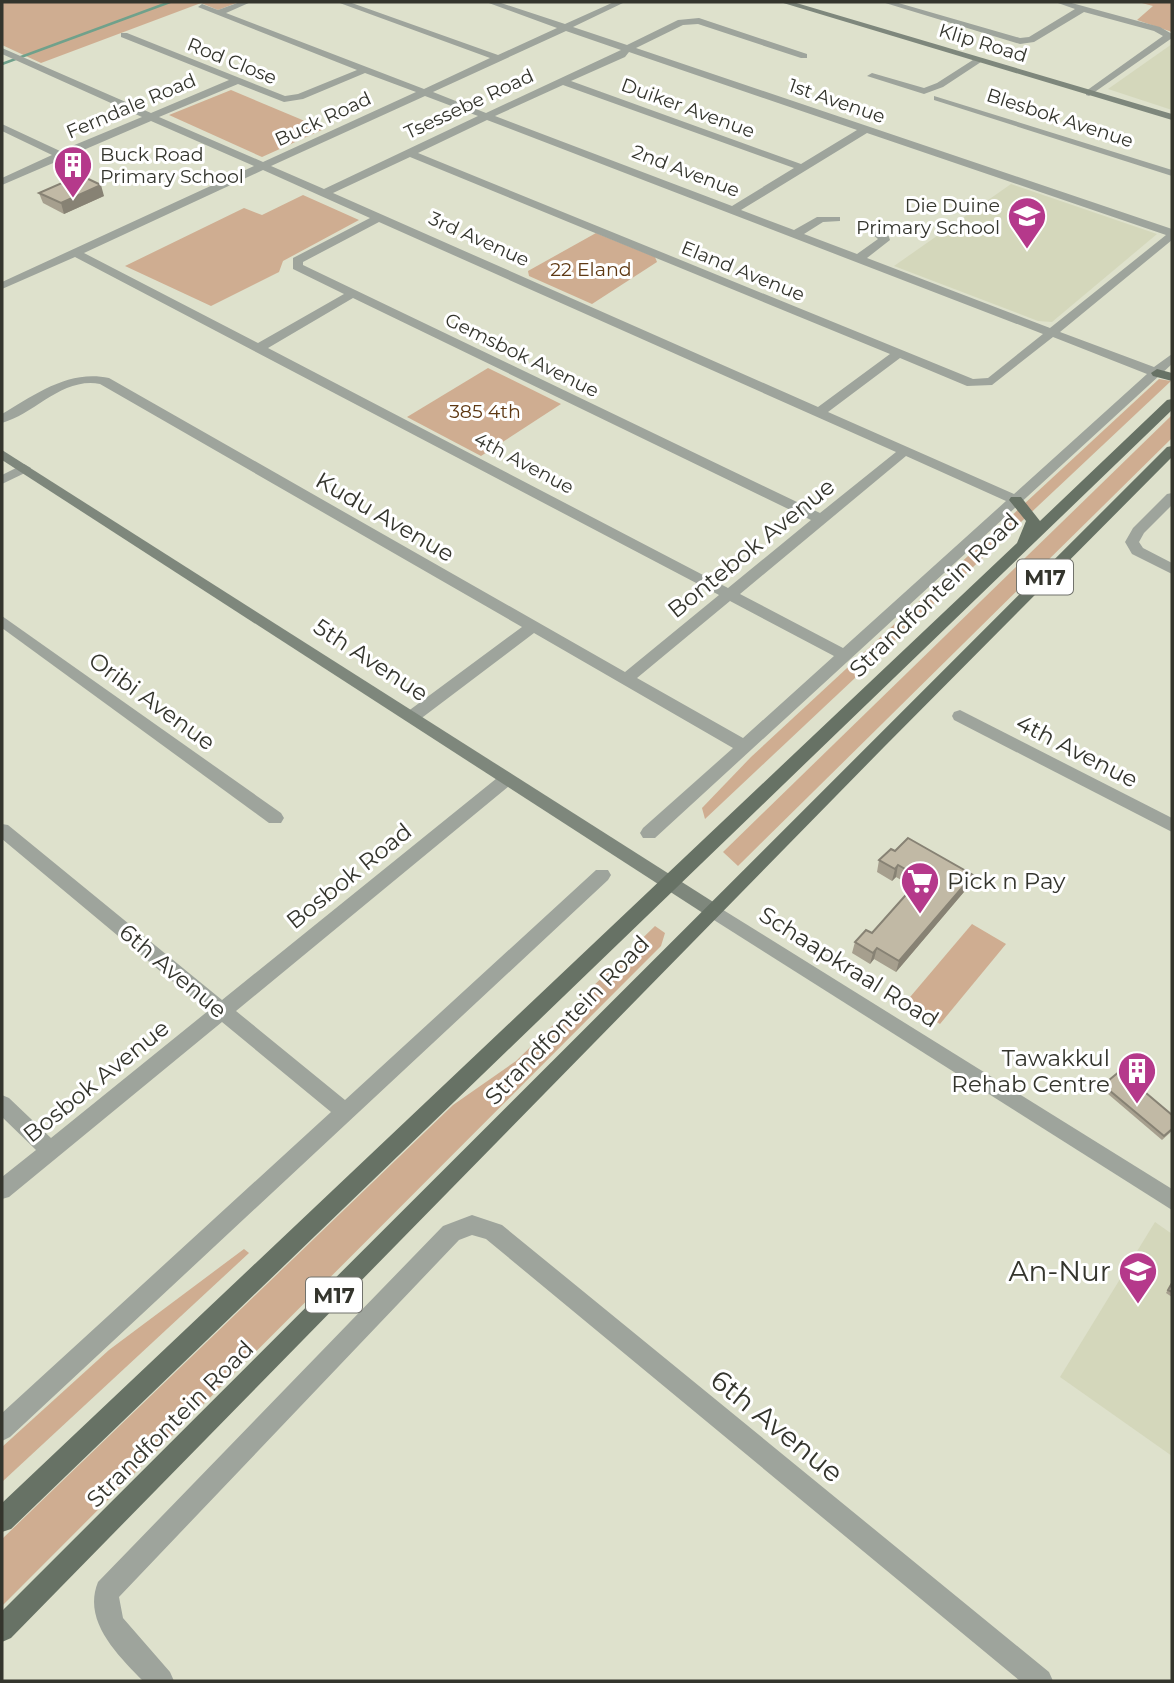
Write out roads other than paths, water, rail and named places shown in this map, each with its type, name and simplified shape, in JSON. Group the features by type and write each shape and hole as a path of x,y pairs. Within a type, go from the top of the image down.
{"main road":[{"name":"Klip Road","path":"784,2 1172,117"},
{"path":"1157,373 1172,377"},
{"name":"Strandfontein Road","path":"2,1520 1172,403"},
{"name":"Strandfontein Road","path":"2,1629 271,1360 712,910 1172,450"},
{"name":"5th Avenue","path":"2,454 712,910"},
{"path":"1016,500 1033,522 1018,551"}],"street":[{"path":"218,13 247,2"},
{"path":"341,2 498,58"},
{"name":"1st Avenue","path":"490,2 1172,234"},
{"name":"Buck Road","path":"2,286 617,2"},
{"path":"886,2 1020,41 1031,40 1083,8"},
{"path":"1059,2 1162,31 1169,36 1089,93"},
{"name":"2nd Avenue","path":"202,7 1157,373"},
{"path":"627,48 681,22 695,21 804,56"},
{"name":"Rod Close","path":"124,35 277,98 290,99 366,69"},
{"name":"Tsessebe Road","path":"325,193 622,55 627,48"},
{"name":"3rd Avenue","path":"10,55 820,411 1016,500"},
{"path":"872,76 919,91 934,88 979,60"},
{"name":"Ferndale Road","path":"2,182 236,81"},
{"name":"Duiker Avenue","path":"562,81 803,168"},
{"name":"Blesbok Avenue","path":"937,98 1172,173"},
{"path":"2,127 60,155"},
{"path":"733,210 866,129"},
{"name":"Eland Avenue","path":"410,153 964,381 986,383 1053,332"},
{"name":"Gemsbok Avenue","path":"380,217 296,263 297,267 822,520"},
{"path":"795,234 821,219 836,219"},
{"path":"859,258 884,240 884,236 877,233"},
{"path":"1053,332 1172,234"},
{"name":"4th Avenue","path":"74,252 843,654"},
{"path":"259,348 352,295"},
{"path":"820,411 898,354"},
{"name":"Strandfontein Road","path":"649,833 1172,358"},
{"name":"Kudu Avenue","path":"2,419 75,381 90,377 104,381 532,628 743,746"},
{"name":"Bontebok Avenue","path":"625,680 906,450"},
{"path":"2,480 24,468"},
{"path":"1172,497 1138,531 1132,546 1144,556 1172,569"},
{"name":"Oribi Avenue","path":"2,621 275,818"},
{"path":"413,716 532,628"},
{"name":"4th Avenue","path":"960,716 1172,826"},
{"name":"Bosbok Road","path":"220,1010 508,778"},
{"name":"6th Avenue","path":"2,830 345,1112"},
{"path":"2,1429 602,875"},
{"name":"Schaapkraal Road","path":"712,910 1172,1200"},
{"name":"Bosbok Avenue","path":"2,1190 220,1010"},
{"path":"2,1104 50,1150"},
{"name":"6th Avenue","path":"161,1681 111,1624 103,1602 107,1591 451,1233 461,1226 472,1224 494,1232 1040,1681"}],"waterway":[{"path":"2,64 170,2"}],"place":[{"name":"Buck Road Primary School","path":"73,199"},
{"name":"Die Duine Primary School","path":"1027,250"},
{"name":"Pick n Pay","path":"920,915"},
{"name":"Tawakkul Rehab Centre","path":"1137,1105"},
{"name":"An-Nur","path":"1138,1305"}],"park label":[{"name":"22 Eland","path":"591,269"},
{"name":"385 4th","path":"485,411"}]}
